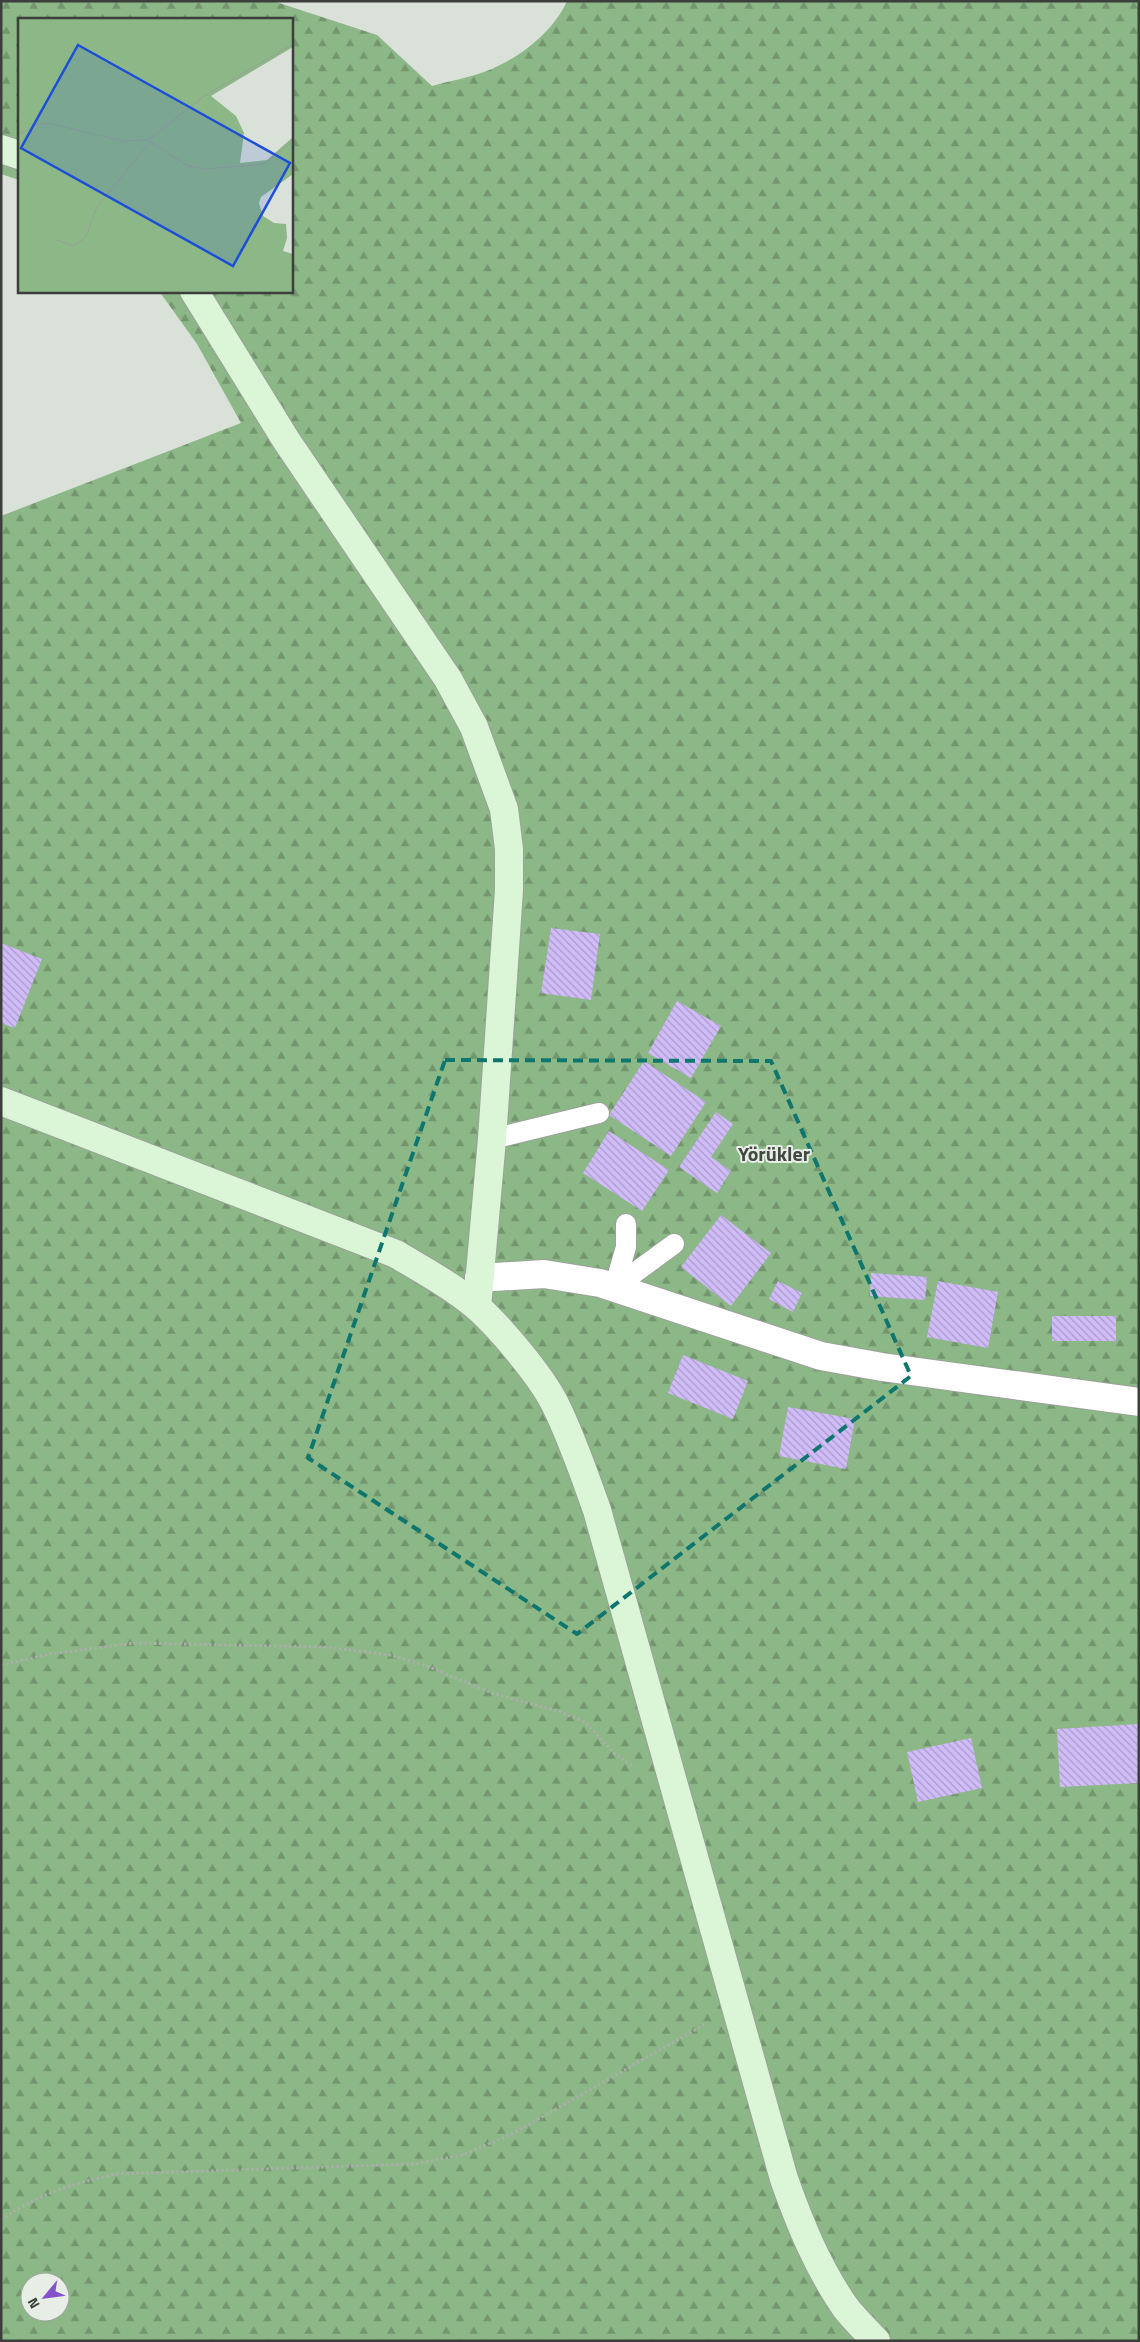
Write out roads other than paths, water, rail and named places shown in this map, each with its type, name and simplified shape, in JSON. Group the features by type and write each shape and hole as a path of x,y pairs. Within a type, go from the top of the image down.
{"street":[{"path":"1,149 18,155"},
{"path":"195,292 286,440 448,679 474,727 492,771 504,810 509,850 510,890 492,1138 476,1307"},
{"path":"1,1101 396,1254 442,1281 476,1307 520,1354 554,1402 572,1440 598,1510 784,2179 802,2231 846,2308 876,2341"},
{"path":"479,1278 544,1274 600,1283 821,1356 882,1367 1139,1402"}],"lane":[{"path":"492,1138 599,1113"},
{"path":"614,1288 626,1247 626,1224"},
{"path":"614,1288 674,1244"}],"district":[{"name":"Yörükler","path":"774,1154"}]}
